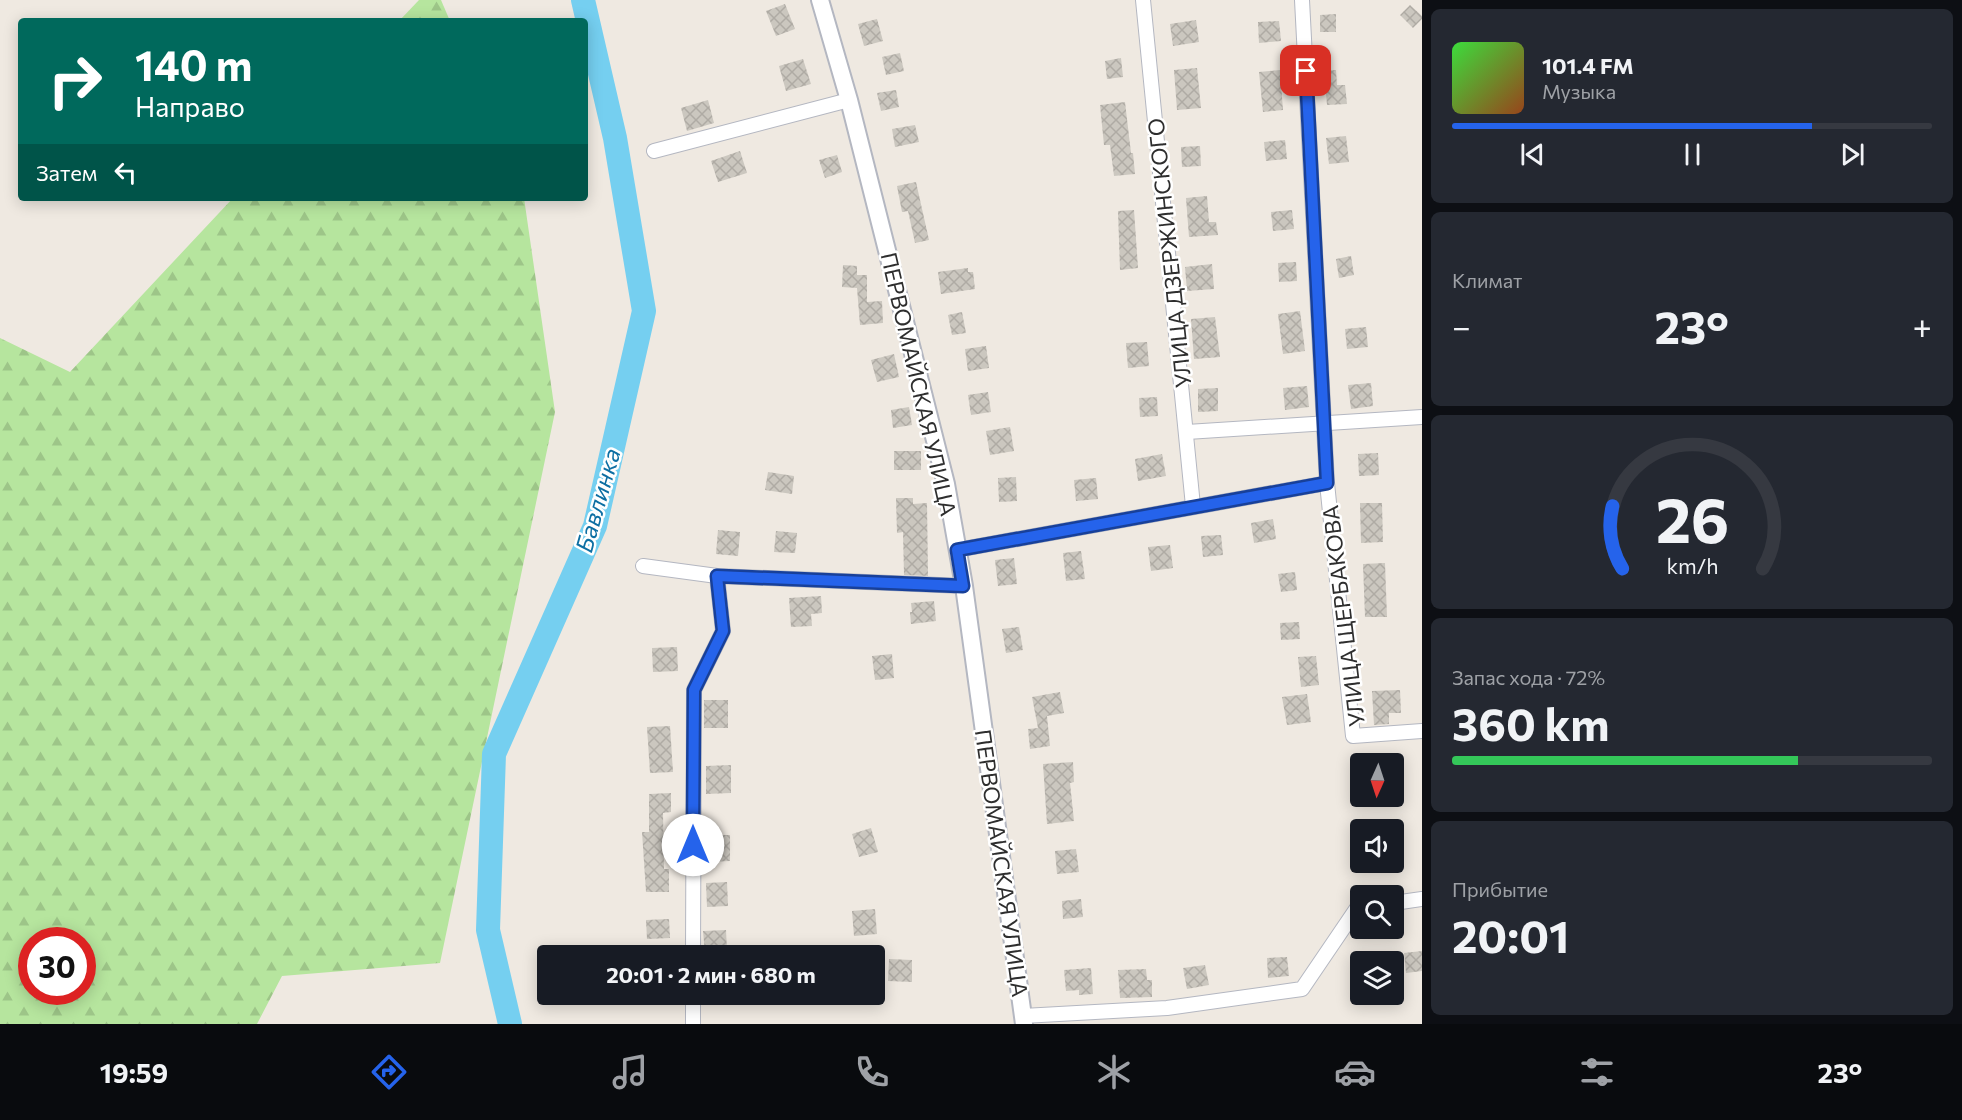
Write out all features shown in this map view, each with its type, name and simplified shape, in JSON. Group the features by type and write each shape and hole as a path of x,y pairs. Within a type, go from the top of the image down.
{"street":[{"name":"ПЕРВОМАЙСКАЯ УЛИЦА","path":"820,0 849,100 946,484 963,586 1023,1020"},
{"name":"УЛИЦА ДЗЕРЖИНСКОГО","path":"1143,0 1193,506"},
{"name":"УЛИЦА ЩЕРБАКОВА","path":"1302,0 1327,483 1353,736 1422,731"},
{"path":"654,151 849,100"},
{"path":"1187,432 1422,417"},
{"path":"957,550 1327,483"},
{"path":"644,566 717,576 963,586"},
{"path":"693,945 694,690 723,631 717,576"},
{"path":"1404,902 1422,899"},
{"path":"1023,1020 1167,1008 1302,989 1350,918"},
{"path":"693,1005 693,1024"}],"green space":[{"path":"419,0 441,0 449,18 402,18"},
{"path":"230,201 524,201 555,412 440,963 282,976 257,1024 0,1024 0,338 70,372"}],"building":[{"path":"785,4 795,29 776,36 766,11"},
{"path":"1410,5 1422,16 1413,28 1400,15"},
{"path":"1336,14 1336,32 1320,32 1320,15"},
{"path":"877,19 883,41 864,46 858,24"},
{"path":"1196,20 1199,42 1173,46 1170,24"},
{"path":"1279,21 1281,41 1259,43 1258,22"},
{"path":"900,53 904,71 886,75 882,57"},
{"path":"1121,58 1123,77 1107,79 1105,61"},
{"path":"803,59 811,84 786,91 779,66"},
{"path":"1197,68 1201,108 1177,110 1174,70"},
{"path":"1280,70 1283,110 1263,112 1259,72"},
{"path":"1336,70 1337,85 1345,85 1347,104 1327,105 1324,71"},
{"path":"896,90 899,107 881,111 877,93"},
{"path":"708,100 714,123 687,131 681,108"},
{"path":"1125,102 1135,174 1114,176 1110,145 1104,145 1100,105"},
{"path":"915,125 919,142 895,147 892,129"},
{"path":"1346,136 1349,162 1329,164 1326,138"},
{"path":"1285,140 1287,159 1266,161 1264,142"},
{"path":"1200,146 1201,166 1182,167 1181,147"},
{"path":"740,151 747,173 718,182 711,161"},
{"path":"837,155 842,172 825,178 819,160"},
{"path":"916,182 929,240 915,243 908,211 902,212 897,186"},
{"path":"1207,196 1209,222 1216,222 1218,235 1189,237 1186,198"},
{"path":"1134,210 1138,268 1120,270 1118,211"},
{"path":"1292,210 1294,229 1273,231 1271,212"},
{"path":"1351,256 1354,275 1339,278 1336,259"},
{"path":"1296,262 1297,281 1279,282 1278,263"},
{"path":"1212,264 1214,289 1187,291 1185,267"},
{"path":"843,265 857,266 857,275 867,275 867,302 882,301 883,323 860,325 857,288 842,287"},
{"path":"968,268 968,272 973,272 975,289 941,294 938,272"},
{"path":"1300,311 1305,351 1283,354 1278,314"},
{"path":"962,312 966,333 952,335 948,315"},
{"path":"1215,317 1220,357 1194,359 1191,319"},
{"path":"1366,327 1368,347 1347,349 1345,329"},
{"path":"1147,342 1149,366 1128,368 1126,343"},
{"path":"986,346 989,368 968,371 965,349"},
{"path":"894,354 899,377 877,382 871,360"},
{"path":"1371,383 1373,406 1351,409 1348,385"},
{"path":"1307,386 1309,407 1285,410 1283,388"},
{"path":"1218,388 1218,411 1198,412 1198,389"},
{"path":"988,392 991,412 971,415 968,395"},
{"path":"1157,397 1158,416 1140,417 1139,398"},
{"path":"909,407 912,425 893,428 891,410"},
{"path":"1010,427 1014,451 990,455 986,431"},
{"path":"894,451 921,451 921,470 894,470"},
{"path":"1378,453 1379,475 1359,476 1358,454"},
{"path":"1162,454 1166,476 1138,481 1135,459"},
{"path":"768,472 794,476 792,494 765,490"},
{"path":"1016,477 1017,501 999,502 998,478"},
{"path":"1096,478 1098,499 1076,501 1074,480"},
{"path":"896,498 913,498 913,504 927,503 928,576 904,575 903,532 897,533"},
{"path":"1360,503 1382,503 1383,542 1361,543"},
{"path":"1273,519 1276,539 1254,543 1251,523"},
{"path":"718,530 740,532 738,556 716,554"},
{"path":"776,531 797,533 795,553 774,552"},
{"path":"1221,535 1223,555 1203,557 1201,536"},
{"path":"1170,545 1173,568 1151,571 1148,547"},
{"path":"1081,551 1085,579 1066,581 1063,553"},
{"path":"1014,558 1017,584 998,586 995,560"},
{"path":"1385,563 1387,617 1365,617 1363,564"},
{"path":"1295,572 1297,590 1281,592 1278,574"},
{"path":"821,596 822,613 811,614 812,626 791,627 789,598"},
{"path":"934,601 936,621 911,624 911,603"},
{"path":"1299,622 1300,639 1281,640 1280,623"},
{"path":"1019,627 1023,650 1006,653 1002,629"},
{"path":"677,647 678,671 653,672 652,648"},
{"path":"892,654 894,678 875,680 872,656"},
{"path":"1316,656 1319,685 1301,687 1298,657"},
{"path":"1400,690 1401,713 1389,713 1389,724 1374,725 1372,691"},
{"path":"1060,692 1064,713 1047,716 1050,746 1030,749 1028,729 1038,728 1032,697"},
{"path":"1307,694 1311,722 1287,725 1282,697"},
{"path":"704,700 728,700 728,728 704,728"},
{"path":"670,726 673,772 650,773 647,727"},
{"path":"1073,762 1074,782 1070,783 1074,821 1047,824 1043,764"},
{"path":"731,765 731,793 706,794 706,766"},
{"path":"671,793 671,812 663,813 664,869 669,869 669,892 646,892 642,832 649,832 649,794"},
{"path":"871,828 878,852 859,857 852,834"},
{"path":"709,835 730,835 730,861 710,862"},
{"path":"1076,849 1079,872 1057,874 1055,851"},
{"path":"727,882 728,906 707,907 706,883"},
{"path":"1081,899 1083,917 1063,919 1062,901"},
{"path":"875,909 877,934 854,936 852,911"},
{"path":"669,919 670,938 647,939 646,920"},
{"path":"726,930 727,945 704,945 703,931"},
{"path":"1422,951 1422,971 1406,973 1404,953"},
{"path":"1287,957 1289,976 1268,978 1267,958"},
{"path":"889,959 912,960 912,982 888,981"},
{"path":"1205,965 1209,985 1187,989 1183,968"},
{"path":"1091,968 1093,994 1079,995 1079,990 1066,991 1064,970"},
{"path":"1146,969 1147,980 1152,980 1152,997 1120,998 1118,970"}],"waterway":[{"name":"Бавлинка","path":"583,0 587,18"},
{"name":"Бавлинка","path":"510,1024 488,930 494,754 595,526 644,311 615,138 588,22"}],"route":[{"path":"693,845 694,690 723,631 717,576 963,586 957,550 1327,483 1306,71"}]}
